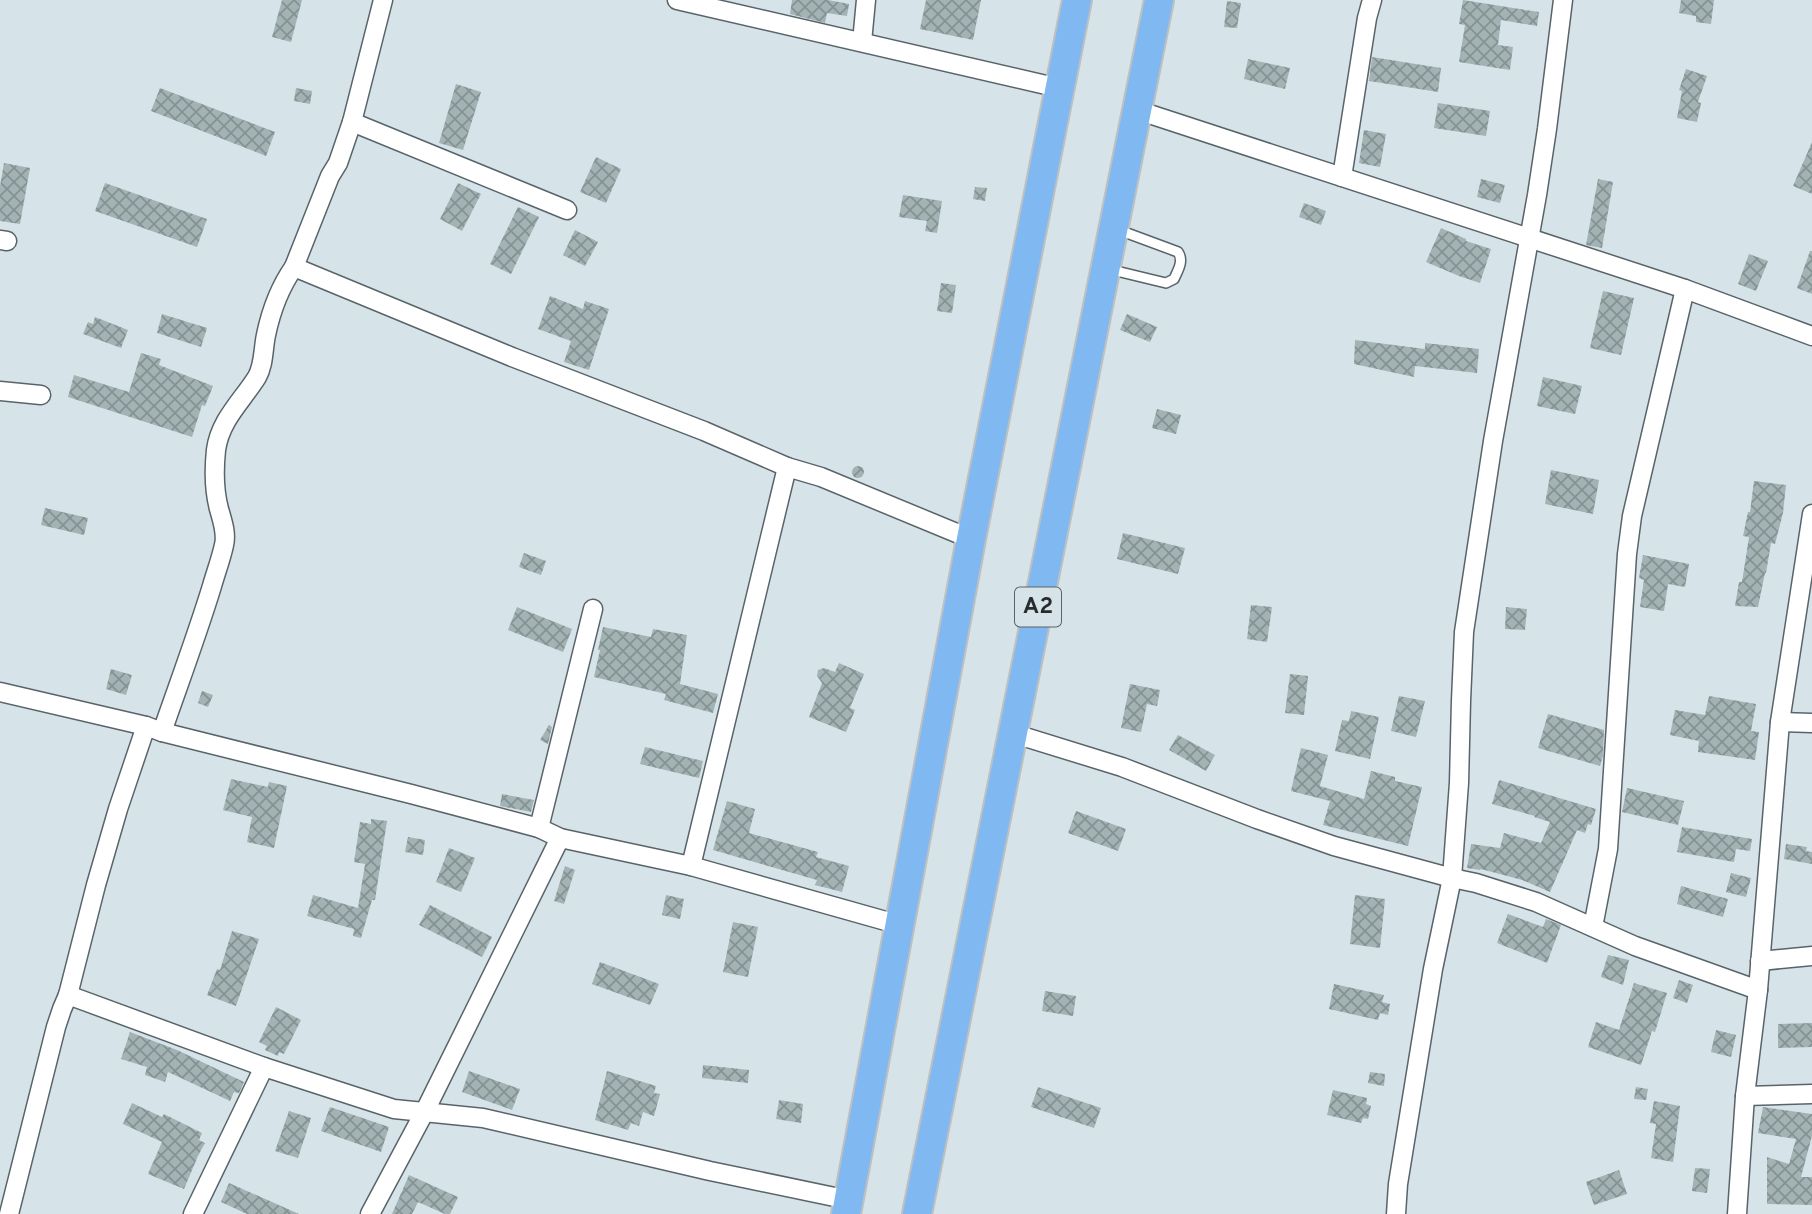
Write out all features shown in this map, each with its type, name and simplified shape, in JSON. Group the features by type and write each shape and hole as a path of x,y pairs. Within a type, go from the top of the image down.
{"highway":[{"path":"848,1207 971,539 1077,0"},
{"name":"A2","path":"917,1214 1159,0"}],"street":[{"path":"9,1214 8,1188 68,995 118,809 190,655 225,542 215,481 216,448 223,427 257,376 276,302 294,267 330,176 338,163 352,122 383,0"},
{"path":"677,0 712,4 1059,88"},
{"path":"862,42 866,0"},
{"path":"1342,177 1372,0"},
{"path":"1396,1214 1402,1157 1433,969 1452,878 1459,783 1464,632 1493,441 1547,129 1563,0"},
{"path":"1138,110 1685,289 1812,336"},
{"path":"352,122 567,210"},
{"path":"294,267 512,357 704,431 787,467 821,477 971,539"},
{"path":"1593,927 1608,849 1632,516 1685,289"},
{"path":"0,391 41,395"},
{"path":"691,866 787,467"},
{"path":"1737,1214 1745,1096 1758,990 1780,722 1812,514"},
{"path":"539,828 593,609"},
{"path":"0,692 411,794 539,828 560,838 691,866 900,925"},
{"path":"1780,722 1812,723"},
{"path":"1012,733 1122,767 1334,846 1476,883 1536,902 1635,946 1758,990"},
{"path":"370,1214 425,1111 560,838"},
{"path":"1760,961 1812,956"},
{"path":"68,995 264,1067 394,1109 483,1118 710,1171 848,1207"},
{"path":"193,1214 264,1067"},
{"path":"1745,1096 1812,1094"}],"lane":[{"path":"1106,268 1166,283 1174,279 1181,261 1178,252 1114,228"}],"building":[{"path":"282,0 302,0 291,42 272,37"},
{"path":"792,0 828,0 849,4 847,16 827,13 825,23 790,14"},
{"path":"926,0 981,0 973,40 920,29"},
{"path":"1463,0 1539,12 1537,26 1501,20 1498,45 1513,47 1510,70 1459,62 1465,25 1459,24"},
{"path":"1681,0 1714,0 1711,24 1696,22 1696,16 1679,13"},
{"path":"1227,1 1241,3 1237,28 1224,27"},
{"path":"1372,57 1441,68 1438,92 1369,81"},
{"path":"1248,59 1290,68 1285,89 1244,79"},
{"path":"1686,69 1707,76 1698,102 1701,103 1697,122 1677,118 1682,91 1679,90"},
{"path":"456,84 481,92 463,150 439,143"},
{"path":"160,88 275,132 266,156 151,111"},
{"path":"296,88 312,91 310,104 294,101"},
{"path":"1438,103 1490,111 1486,136 1434,128"},
{"path":"1364,130 1386,134 1380,167 1359,163"},
{"path":"1812,142 1812,194 1793,186"},
{"path":"596,157 621,169 606,203 580,192"},
{"path":"4,163 30,168 20,224 0,221 0,186"},
{"path":"1481,179 1505,185 1500,203 1477,197"},
{"path":"1598,179 1613,182 1602,248 1586,245"},
{"path":"105,183 207,219 197,247 95,211"},
{"path":"458,183 481,194 462,231 440,219"},
{"path":"975,187 987,188 985,201 973,199"},
{"path":"903,195 942,201 937,233 925,231 927,221 899,217"},
{"path":"1304,203 1326,211 1321,225 1299,217"},
{"path":"518,207 539,217 511,274 490,264"},
{"path":"1441,228 1466,241 1491,249 1480,283 1426,262"},
{"path":"575,230 598,242 585,266 563,255"},
{"path":"1812,251 1812,294 1797,288"},
{"path":"1749,254 1768,261 1756,291 1738,284"},
{"path":"941,283 956,285 952,313 937,311"},
{"path":"1603,291 1634,298 1621,355 1590,348"},
{"path":"550,296 583,309 585,301 609,309 589,370 564,362 571,341 538,329"},
{"path":"162,314 207,328 201,347 157,333"},
{"path":"1127,314 1157,327 1150,342 1120,330"},
{"path":"95,317 128,330 121,348 83,334 88,322 93,324"},
{"path":"1355,340 1425,349 1425,343 1479,349 1477,373 1415,366 1414,377 1354,364"},
{"path":"141,353 161,359 159,365 213,386 205,406 202,405 192,437 68,397 74,375 129,392"},
{"path":"1543,377 1582,386 1575,414 1537,406"},
{"path":"1157,409 1181,415 1176,434 1152,428"},
{"path":"858,466 864,472 858,478 852,472"},
{"path":"1551,470 1599,480 1593,514 1545,504"},
{"path":"1754,481 1786,485 1783,513 1775,544 1771,543 1758,607 1735,606 1749,537 1743,536 1750,512"},
{"path":"45,508 88,518 84,535 41,525"},
{"path":"1123,533 1185,548 1178,574 1117,559"},
{"path":"524,553 546,561 541,575 519,567"},
{"path":"1643,555 1689,564 1685,587 1668,584 1664,611 1640,607 1644,580 1639,578"},
{"path":"1251,605 1272,607 1267,642 1247,639"},
{"path":"517,607 572,629 563,652 508,630"},
{"path":"1506,607 1527,609 1525,630 1505,629"},
{"path":"603,627 651,637 653,629 687,635 680,684 718,694 713,713 664,700 666,694 594,677"},
{"path":"839,663 864,674 850,708 855,710 846,732 809,717 822,683 817,676 818,670 824,668 835,672"},
{"path":"111,669 132,675 126,695 106,689"},
{"path":"1290,674 1308,676 1304,715 1285,713"},
{"path":"1130,684 1160,690 1157,706 1147,704 1141,732 1121,728"},
{"path":"202,691 213,695 208,707 198,703"},
{"path":"1399,696 1425,701 1416,737 1391,731"},
{"path":"1709,696 1756,704 1751,731 1759,732 1755,760 1698,752 1699,741 1670,735 1675,710 1705,715"},
{"path":"1351,711 1379,717 1370,759 1335,751 1342,720 1349,721"},
{"path":"1548,714 1604,730 1600,766 1538,748"},
{"path":"549,725 552,727 548,744 540,740"},
{"path":"1178,735 1215,755 1206,771 1169,750"},
{"path":"645,747 703,761 699,778 640,764"},
{"path":"1301,748 1328,755 1320,786 1364,799 1371,771 1395,777 1395,781 1422,787 1408,846 1323,825 1330,801 1291,791"},
{"path":"231,779 268,787 269,782 287,786 274,848 247,842 252,817 223,810"},
{"path":"1499,780 1596,809 1591,825 1588,824 1585,833 1577,830 1550,892 1522,880 1467,868 1471,844 1500,848 1504,833 1541,843 1550,822 1492,804"},
{"path":"1627,788 1684,801 1678,825 1622,812"},
{"path":"502,794 534,800 531,812 500,806"},
{"path":"727,801 755,809 749,833 818,852 816,857 849,866 842,892 815,885 817,880 713,850"},
{"path":"1076,811 1126,829 1118,851 1068,833"},
{"path":"371,819 387,821 375,900 372,900 361,938 353,936 354,929 307,916 313,895 358,908 365,864 354,862 360,822 371,824"},
{"path":"1682,827 1752,839 1750,851 1736,849 1734,862 1677,852"},
{"path":"408,837 425,840 423,855 405,852"},
{"path":"1786,844 1807,847 1806,851 1812,852 1812,864 1784,859"},
{"path":"449,848 475,858 461,892 436,882"},
{"path":"565,866 575,870 564,904 554,901"},
{"path":"1731,873 1751,878 1746,897 1726,892"},
{"path":"1681,886 1728,899 1723,917 1677,904"},
{"path":"666,895 684,899 680,919 662,915"},
{"path":"1355,895 1385,899 1380,948 1350,944"},
{"path":"430,905 492,937 482,957 419,925"},
{"path":"1508,914 1543,927 1546,919 1561,925 1547,963 1497,943"},
{"path":"733,922 758,927 748,977 723,972"},
{"path":"232,931 259,939 236,1006 207,995 217,969 220,970"},
{"path":"1608,955 1629,960 1623,985 1601,977"},
{"path":"600,962 659,984 650,1005 592,984"},
{"path":"1679,980 1693,985 1687,1003 1673,998"},
{"path":"1634,983 1667,993 1641,1065 1588,1047 1596,1022 1619,1030"},
{"path":"1334,984 1384,995 1382,1002 1390,1004 1388,1015 1380,1013 1378,1020 1329,1009"},
{"path":"1045,991 1076,996 1073,1016 1042,1011"},
{"path":"276,1007 301,1020 284,1054 279,1052 278,1056 265,1050 267,1046 259,1042"},
{"path":"1812,1023 1812,1047 1778,1048 1778,1024"},
{"path":"1716,1030 1736,1035 1731,1057 1711,1052"},
{"path":"130,1032 177,1050 244,1082 239,1093 234,1092 230,1101 168,1072 165,1082 145,1075 147,1067 121,1059"},
{"path":"703,1065 749,1070 748,1083 702,1078"},
{"path":"469,1071 520,1089 512,1110 462,1092"},
{"path":"607,1071 656,1086 654,1093 660,1094 654,1116 643,1112 639,1126 631,1123 628,1130 595,1120"},
{"path":"1370,1072 1385,1074 1384,1086 1368,1083"},
{"path":"1038,1087 1101,1108 1094,1128 1031,1107"},
{"path":"1636,1087 1648,1089 1646,1100 1634,1099"},
{"path":"1333,1090 1367,1098 1366,1104 1371,1106 1368,1119 1363,1118 1361,1123 1327,1115"},
{"path":"779,1100 803,1104 801,1123 776,1119"},
{"path":"1654,1101 1680,1106 1673,1162 1651,1158 1656,1124 1650,1123"},
{"path":"132,1103 162,1117 164,1114 202,1133 199,1140 205,1143 184,1189 148,1174 162,1142 123,1124"},
{"path":"330,1107 389,1127 381,1152 321,1131"},
{"path":"1763,1107 1812,1114 1812,1136 1801,1177 1812,1177 1812,1205 1767,1204 1767,1157 1789,1164 1796,1139 1758,1133"},
{"path":"289,1111 311,1118 298,1158 275,1151"},
{"path":"1695,1168 1710,1169 1707,1193 1692,1191"},
{"path":"1619,1170 1627,1194 1594,1205 1586,1182"},
{"path":"409,1175 458,1197 450,1214 418,1202 412,1214 392,1214"},
{"path":"229,1183 299,1214 247,1214 221,1202"}]}
